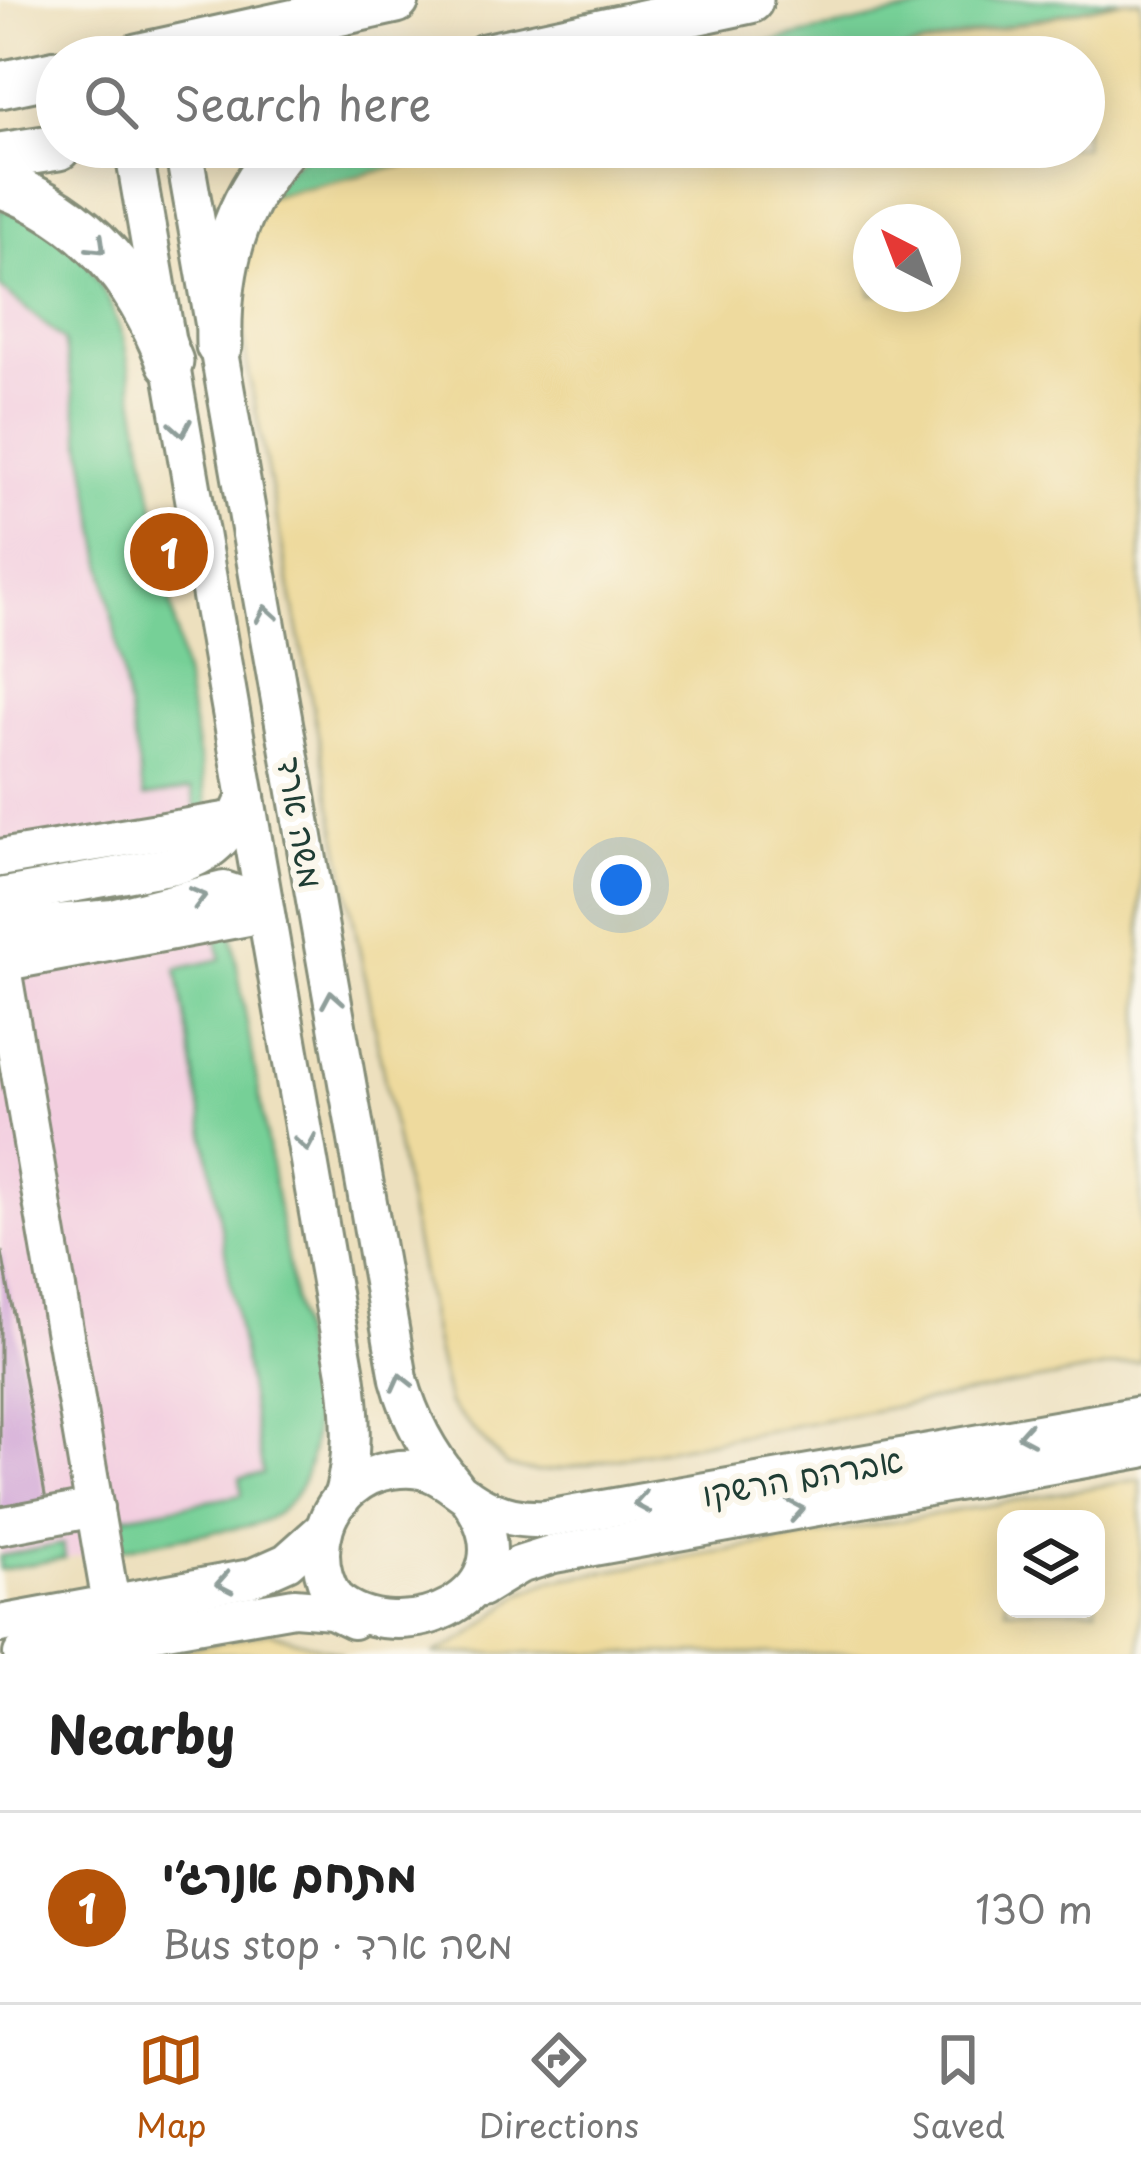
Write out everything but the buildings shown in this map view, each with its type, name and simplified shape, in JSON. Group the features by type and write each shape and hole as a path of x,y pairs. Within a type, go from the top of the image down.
{"main road":[{"path":"234,36 396,0"},
{"path":"583,36 750,0"},
{"path":"0,85 36,77"},
{"path":"0,156 36,150"},
{"path":"219,345 222,278 230,241 243,205 267,168"},
{"path":"0,184 38,200 92,239 120,268 142,300 170,362"}],"street":[{"name":"משה ארד","path":"137,168 241,808 266,920 350,1405 351,1451 333,1514"},
{"name":"משה ארד","path":"187,168 399,1379 422,1440 461,1491"},
{"path":"0,858 241,808"},
{"path":"0,897 199,858 217,845 241,808"},
{"path":"0,928 113,918 224,890 251,899 266,920 0,961 111,1604"},
{"name":"אברהם הרשקו","path":"461,1491 500,1514 546,1520 1141,1414"},
{"name":"אברהם הרשקו","path":"472,1608 519,1565 554,1553 1141,1449"},
{"path":"0,1624 264,1574 297,1555 362,1480 393,1470 425,1471 461,1491 478,1510 488,1540 486,1573 472,1608 432,1632 372,1634 320,1608 281,1608 22,1654"},
{"path":"0,1526 95,1508"},
{"path":"333,1514 321,1548 325,1580 332,1595 372,1634"}],"shaded area":[{"path":"0,208 109,301 124,340 230,925 315,1442 304,1479 273,1516 252,1524 0,1570"}],"green space":[{"path":"960,0 1120,0 964,36 796,36"},
{"path":"289,168 392,168 266,197"},
{"path":"0,208 45,222 86,261 124,340 208,809 196,811 192,789 144,797 64,340 0,287"},
{"path":"230,925 314,1416 313,1444 300,1486 271,1517 248,1526 122,1549 115,1518 242,1495 240,1478 263,1474 177,969 221,959 215,931"},
{"path":"63,1544 65,1558 0,1570 0,1556"}],"sand":[{"path":"1141,0 1141,1361 537,1472 507,1466 449,1404 246,359 241,292 251,234 266,197 393,168 1105,168 1105,36 968,36"},
{"path":"1141,1479 1141,1654 433,1654 467,1638 522,1593 551,1581"},
{"path":"269,1632 342,1654 159,1654"}],"place":[{"name":"מתחם אנרג׳י","path":"169,552"}]}
